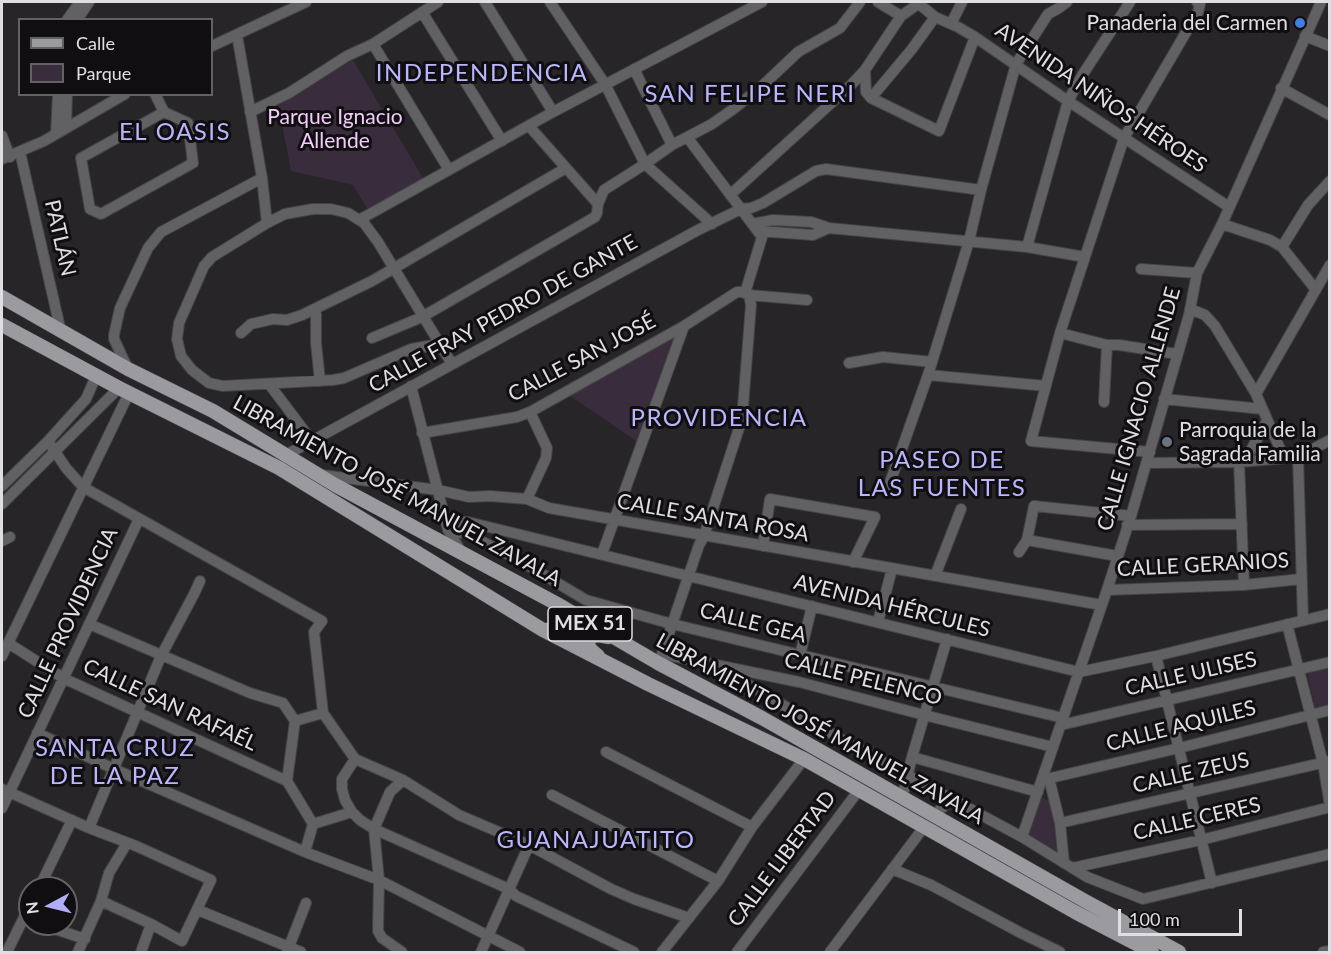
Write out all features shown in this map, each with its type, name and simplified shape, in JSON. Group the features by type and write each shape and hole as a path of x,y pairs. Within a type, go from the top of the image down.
{"main road":[{"name":"LIBRAMIENTO JOSÉ MANUEL ZAVALA","path":"2,297 128,369 213,411 318,474 559,605 614,638 660,658 933,816 1179,952"},
{"path":"19,334 20,321 34,316"},
{"name":"LIBRAMIENTO JOSÉ MANUEL ZAVALA","path":"2,325 96,376 279,468 543,630 648,684 804,759 1075,912 1152,952"},
{"path":"543,630 561,629 566,626 566,615 559,605"},
{"path":"604,661 591,650 587,641 597,635 614,638"}],"street":[{"path":"68,18 80,2"},
{"path":"78,18 89,2"},
{"path":"213,46 306,2"},
{"path":"250,112 289,93 353,52 373,44 438,2"},
{"path":"485,2 553,112"},
{"path":"550,2 605,84 645,164 712,224"},
{"path":"359,220 553,112 762,2"},
{"path":"372,338 423,317 595,217 600,196 604,190 672,145 712,124 732,110 761,87 798,52 840,28 860,2"},
{"path":"878,2 902,16"},
{"path":"951,24 962,2"},
{"path":"1027,247 1068,102 1083,74 1130,2"},
{"path":"1197,2 1200,4 1198,12 1124,138 1060,333 1031,441 1148,458 1242,461 1298,457 1329,440"},
{"name":"CALLE IGNACIO ALLENDE","path":"1022,837 1038,792 1046,779 1053,747 1129,521 1178,354 1197,273 1222,224 1321,2"},
{"path":"730,195 866,70 902,16 920,3"},
{"name":"AVENIDA NIÑOS HÉROES","path":"920,3 935,17 975,37 1068,102 1229,207"},
{"path":"886,491 928,375 969,241 1016,64 1048,14 1061,4"},
{"path":"422,12 502,141"},
{"path":"871,98 935,17"},
{"path":"237,35 262,178 267,223"},
{"path":"1305,36 1329,46"},
{"path":"866,70 866,92 871,98 939,131 975,37"},
{"path":"373,44 449,170"},
{"path":"634,69 672,145"},
{"path":"1281,88 1329,116"},
{"path":"58,96 61,131"},
{"path":"61,131 67,96"},
{"path":"2,136 6,158 61,131 122,96"},
{"path":"156,96 164,112 188,123 193,163 101,214 90,209 81,158 164,112"},
{"path":"529,126 598,204"},
{"path":"660,658 704,536 742,419 752,305 747,294 762,237 687,137"},
{"name":"PATLÁN","path":"20,152 61,332"},
{"path":"241,333 251,324 273,319 287,320 316,309 394,269 566,168"},
{"name":"CALLE FRAY PEDRO DE GANTE","path":"286,455 712,224 741,209 763,203 816,171 826,169 981,190"},
{"path":"128,369 114,339 114,334 120,308 148,248 161,232 262,178"},
{"path":"1282,246 1308,205 1329,181"},
{"path":"439,344 411,349 345,378 223,386 209,382 192,370 181,356 177,339 179,323 204,267 212,257 285,214 313,209 331,209 348,213 364,223 378,242 452,364"},
{"path":"755,228 772,220 811,222 828,228 1027,247 1085,257"},
{"path":"1222,224 1282,246 1316,290"},
{"path":"1256,394 1329,266"},
{"path":"1141,269 1197,273"},
{"name":"CALLE SAN JOSÉ","path":"422,433 517,417 530,412 684,326 737,292 747,294"},
{"path":"747,294 807,300"},
{"path":"316,309 316,343 320,381"},
{"path":"1190,309 1205,315 1215,326 1256,394 1284,458"},
{"path":"602,554 684,326"},
{"path":"1060,333 1107,345 1178,354"},
{"path":"1104,402 1107,345"},
{"path":"849,363 883,357 932,362"},
{"path":"928,375 1046,386"},
{"path":"3,484 48,441 86,399 96,376"},
{"path":"269,384 312,441"},
{"path":"411,386 447,526 462,554"},
{"path":"2,504 54,451 124,390"},
{"path":"2,656 82,487 124,390"},
{"path":"1164,399 1262,409"},
{"path":"527,499 546,458 547,448 530,412"},
{"path":"1244,585 1242,461 1267,421"},
{"path":"48,441 82,487 322,621 314,632 323,713 355,759 404,780 459,814 529,845 611,889 689,918"},
{"path":"1298,457 1303,620"},
{"path":"20,468 29,477"},
{"name":"CALLE SANTA ROSA","path":"318,474 438,490 469,497 527,499 549,508 1102,605"},
{"path":"763,546 770,499 875,517 853,562"},
{"path":"1019,552 1027,540 1034,506 1129,521 1242,524"},
{"path":"935,576 960,509"},
{"name":"CALLE PROVIDENCIA","path":"2,808 5,791 37,733 139,519"},
{"name":"AVENIDA HÉRCULES","path":"447,526 468,522 1078,672 1156,656 1329,614"},
{"name":"CALLE GEA","path":"447,526 517,559 586,600 672,624 933,687 1062,721"},
{"path":"1027,540 1117,556"},
{"path":"878,622 892,569"},
{"name":"CALLE GERANIOS","path":"1107,590 1244,585 1301,579"},
{"path":"89,828 161,656 200,580"},
{"path":"800,655 812,606"},
{"path":"89,624 250,693 283,703 295,721 287,781 313,824 305,852"},
{"path":"1287,624 1297,669 1326,762 1329,806"},
{"path":"902,798 947,639"},
{"name":"CALLE SAN RAFAÉL","path":"8,643 63,678 287,781"},
{"path":"1156,656 1212,883"},
{"name":"CALLE PELENCO","path":"660,658 713,664 799,682 1053,747"},
{"name":"CALLE ULISES","path":"1062,721 1167,700 1329,662"},
{"path":"713,664 846,742 1022,837 1087,877 1143,899 1329,854"},
{"name":"CALLE AQUILES","path":"1046,779 1329,710"},
{"path":"295,721 323,713"},
{"path":"37,733 305,852 378,880 520,952"},
{"path":"606,752 752,827"},
{"path":"912,757 1038,792"},
{"path":"355,759 342,779 342,789 352,812 374,829 509,889 516,896 634,952"},
{"path":"662,952 718,881 752,827 804,759"},
{"name":"CALLE ZEUS","path":"1060,823 1326,762"},
{"path":"1046,779 1060,823 1068,866"},
{"path":"402,952 382,938 378,931 378,880 374,829 390,792 404,780"},
{"name":"CALLE LIBERTAD","path":"736,952 859,790"},
{"path":"5,791 211,880 182,941 101,901"},
{"path":"552,795 718,881"},
{"path":"933,816 952,799"},
{"name":"CALLE CERES","path":"1068,866 1201,840 1329,806"},
{"path":"313,824 352,812"},
{"path":"45,876 72,820"},
{"path":"830,952 924,827"},
{"path":"78,952 101,901 109,873 127,843"},
{"path":"481,952 529,845"},
{"path":"892,869 931,885 1060,952"},
{"path":"288,950 306,903"},
{"path":"198,910 288,950 301,952"},
{"path":"141,952 151,924"},
{"path":"7,952 18,934"},
{"path":"76,936 85,939"},
{"path":"1323,952 1329,951"}],"green space":[{"name":"Parque Ignacio Allende","path":"353,60 423,178 368,210 353,185 291,171 278,104"},
{"path":"679,332 639,443 569,395"},
{"path":"1329,667 1329,705 1315,709 1307,672"},
{"path":"1040,797 1050,803 1058,829 1060,856 1028,837"}],"place":[{"name":"Panaderia del Carmen","path":"1300,23"},
{"name":"Parroquia de la Sagrada Familia","path":"1167,442"}],"district":[{"name":"INDEPENDENCIA","path":"482,73"},
{"name":"SAN FELIPE NERI","path":"750,94"},
{"name":"EL OASIS","path":"175,132"},
{"name":"PROVIDENCIA","path":"719,418"},
{"name":"PASEO DE LAS FUENTES","path":"942,474"},
{"name":"SANTA CRUZ DE LA PAZ","path":"115,762"},
{"name":"GUANAJUATITO","path":"596,840"}]}
